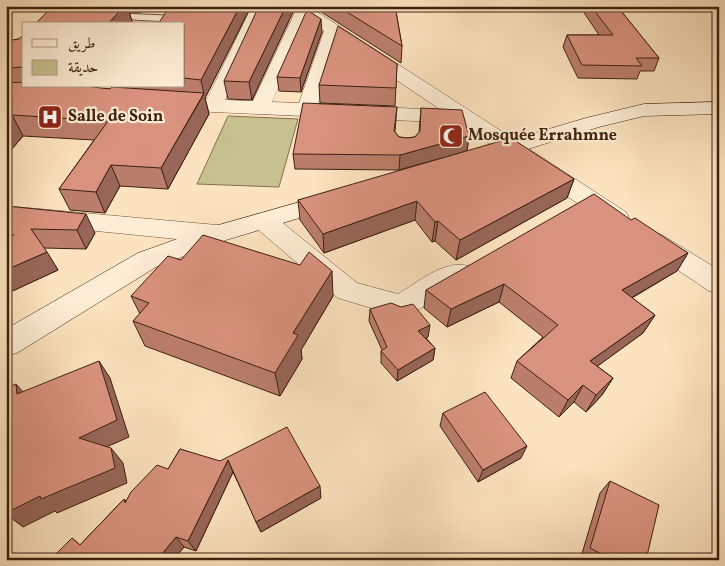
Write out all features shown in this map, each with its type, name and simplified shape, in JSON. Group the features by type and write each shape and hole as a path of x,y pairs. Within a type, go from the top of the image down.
{"street":[{"path":"213,106 260,6"},
{"path":"260,108 300,8 719,284"},
{"path":"307,110 332,30"},
{"path":"148,101 213,106 465,117"},
{"path":"464,162 593,122 644,110 719,108"},
{"path":"406,137 408,114"},
{"path":"6,344 147,260 217,234 359,193"},
{"path":"562,214 588,199"},
{"path":"6,214 217,234"},
{"path":"264,221 348,291 401,306 477,262"}],"lane":[{"path":"108,15 178,16"}],"green space":[{"path":"228,116 298,119 279,187 197,184"}],"building":[{"path":"53,6 103,8 104,6 124,6 110,22 37,22"},
{"path":"180,6 240,6 201,80 185,78 185,22 159,22 168,9 179,8"},
{"path":"259,6 286,6 249,82 224,81"},
{"path":"337,6 395,6 402,46"},
{"path":"591,6 617,6 659,58 636,58 642,66 582,65 567,35 613,35"},
{"path":"307,10 321,19 300,78 277,77"},
{"path":"338,26 397,64 396,88 319,85"},
{"path":"22,36 22,67 6,68 6,41 19,39"},
{"path":"22,82 22,88 127,88 204,93 161,168 111,165 96,192 59,189 108,121 12,115 6,122 6,83"},
{"path":"303,103 397,107 394,131 399,137 407,138 415,137 420,131 421,108 462,110 469,136 400,155 293,154"},
{"path":"511,138 574,179 460,240 438,221 435,222 417,201 323,234 298,200"},
{"path":"594,194 631,220 635,218 688,253 622,290 655,315 590,361 613,378 596,395 583,385 568,400 517,361 558,325 504,284 451,309 426,290"},
{"path":"6,206 86,214 77,230 31,229 47,252 6,270 6,238 14,235 6,236"},
{"path":"203,235 300,265 309,252 332,271 293,333 298,335 275,373 133,321 149,303 131,296 168,256 181,260"},
{"path":"391,303 401,307 413,304 430,325 418,331 435,348 398,370 381,351 387,347 370,309"},
{"path":"99,361 117,420 79,438 111,448 115,468 41,499 40,496 6,513 6,388 16,384 17,394"},
{"path":"485,392 527,446 483,470 443,413"},
{"path":"287,427 320,486 256,522 228,460 188,541 176,537 157,560 50,560 72,538 80,545 124,499 125,503 131,492 157,465 168,469 180,449 220,461"},
{"path":"610,481 659,505 646,560 613,560 590,548"}],"place":[{"name":"Salle de Soin","path":"50,117"},
{"name":"Mosquée Errahmne","path":"451,136"}]}
